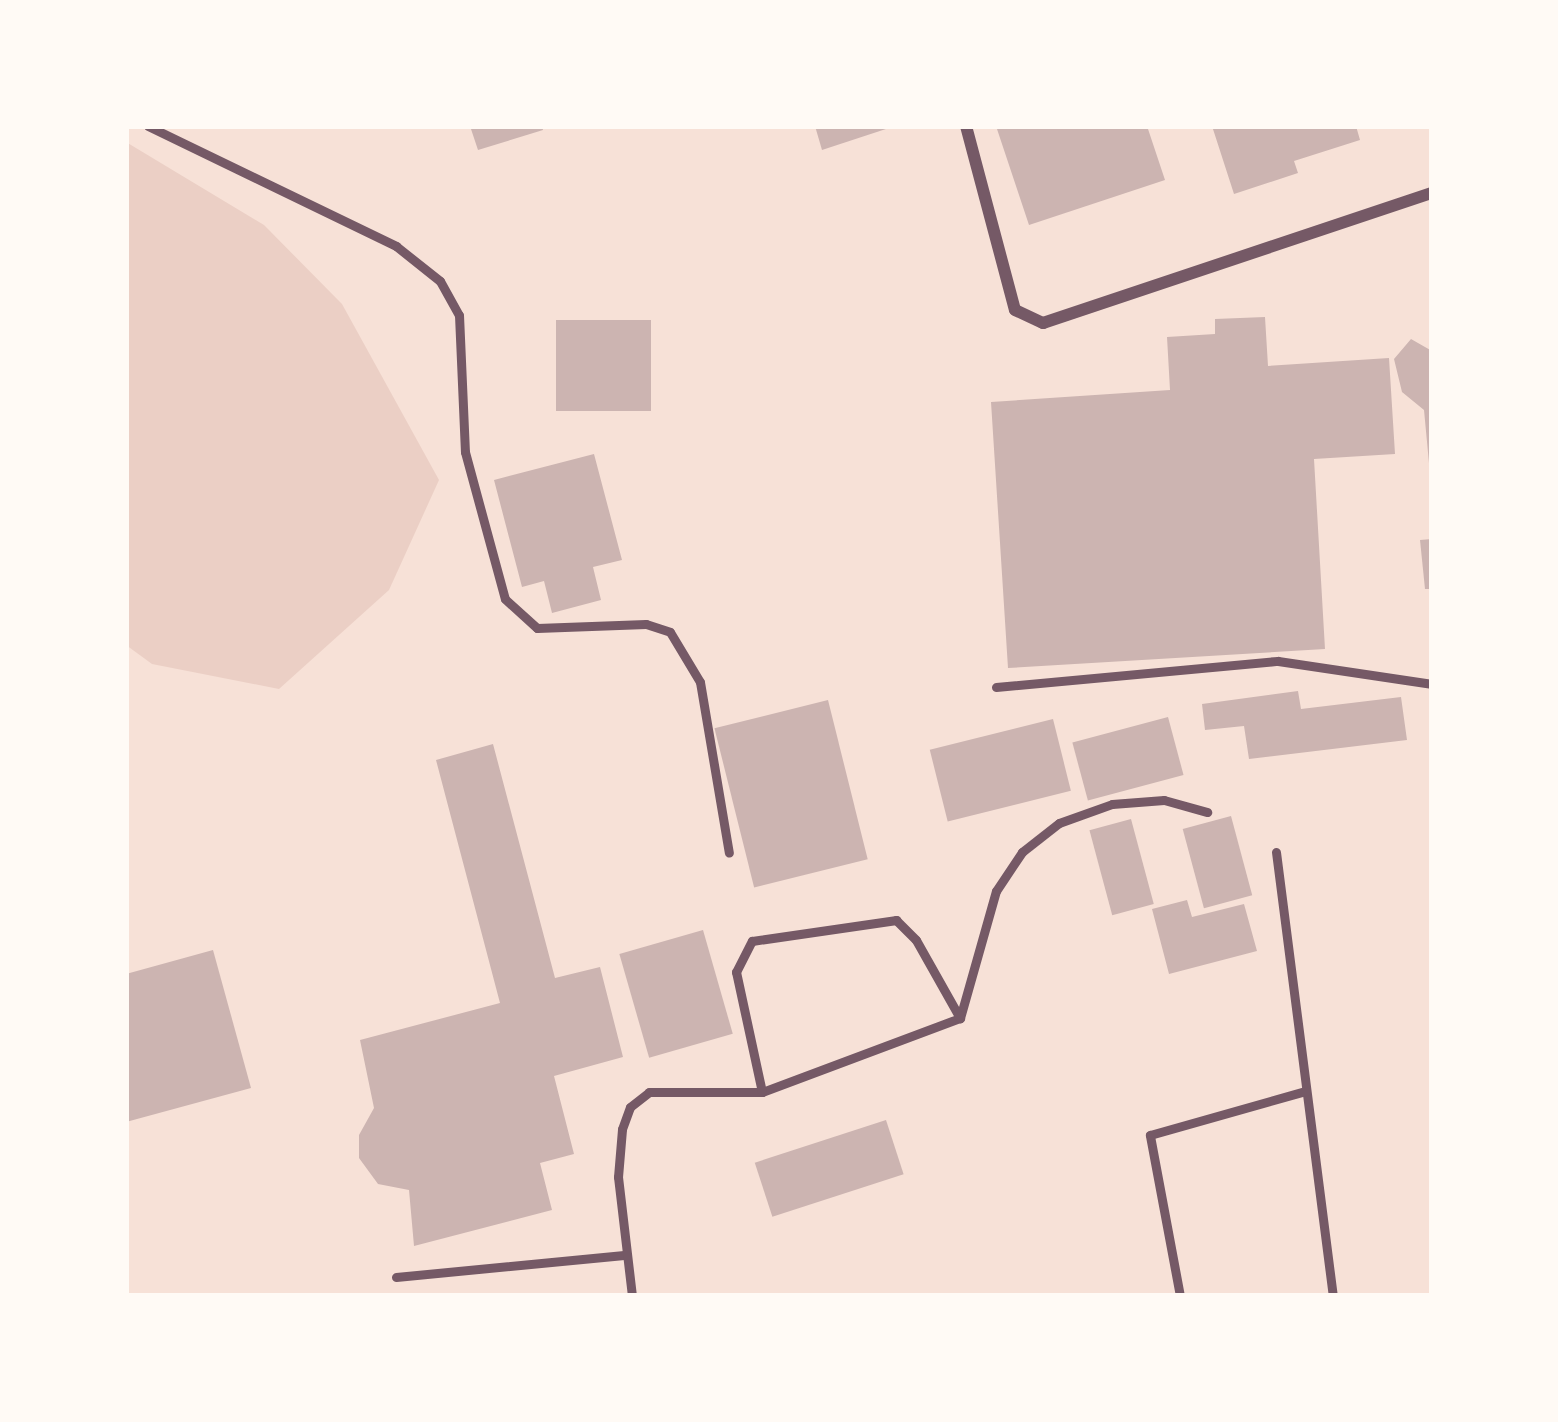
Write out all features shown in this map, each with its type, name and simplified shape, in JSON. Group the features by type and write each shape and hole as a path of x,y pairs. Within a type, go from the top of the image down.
{"street":[{"path":"966,126 1015,310 1043,323 1432,193"}],"lane":[{"path":"148,126 396,246 440,281 465,344 465,452 505,599 537,628 646,624 670,632 700,682 729,853"},
{"path":"996,687 1278,661 1432,684"},
{"path":"960,1018 995,891 1022,852 1059,823 1112,805 1164,800 1207,812"},
{"path":"1276,852 1333,1296"},
{"path":"761,1092 736,972 752,941 896,920 916,940 960,1018"},
{"path":"632,1296 618,1177 630,1107 649,1093 761,1092 960,1018"},
{"path":"1180,1296 1150,1135 1306,1091"},
{"path":"396,1277 624,1256"}],"shaded area":[{"path":"126,142 264,225 342,304 439,480 389,590 279,689 152,664 126,645"}],"building":[{"path":"470,126 542,126 543,130 478,150"},
{"path":"815,126 892,126 892,127 822,150"},
{"path":"996,126 1147,126 1165,180 1029,225"},
{"path":"1212,126 1356,126 1360,140 1294,161 1298,173 1234,194"},
{"path":"1265,317 1268,366 1389,358 1395,454 1314,459 1325,649 1008,668 991,402 1170,390 1167,337 1215,334 1215,319"},
{"path":"556,320 651,320 651,411 556,411"},
{"path":"1411,339 1432,351 1432,495 1424,410 1402,392 1394,359"},
{"path":"594,454 622,560 593,567 601,600 552,613 544,581 522,587 494,480"},
{"path":"1432,539 1432,589 1425,589 1420,540"},
{"path":"1298,691 1301,709 1401,697 1407,740 1249,759 1244,726 1205,730 1202,704"},
{"path":"828,700 868,859 754,887 714,728"},
{"path":"1168,717 1184,775 1088,801 1072,743"},
{"path":"1053,719 1071,791 948,822 930,750"},
{"path":"493,744 555,978 600,967 623,1057 554,1076 574,1154 540,1163 552,1210 414,1246 409,1190 378,1184 359,1158 359,1135 374,1108 360,1040 500,1003 436,760"},
{"path":"1231,816 1252,895 1204,908 1183,829"},
{"path":"1131,819 1154,904 1112,915 1089,830"},
{"path":"1187,900 1192,917 1244,904 1257,951 1169,974 1152,909"},
{"path":"703,930 733,1034 649,1058 619,954"},
{"path":"213,950 251,1088 126,1122 126,974"},
{"path":"886,1120 904,1174 772,1217 755,1163"}]}
